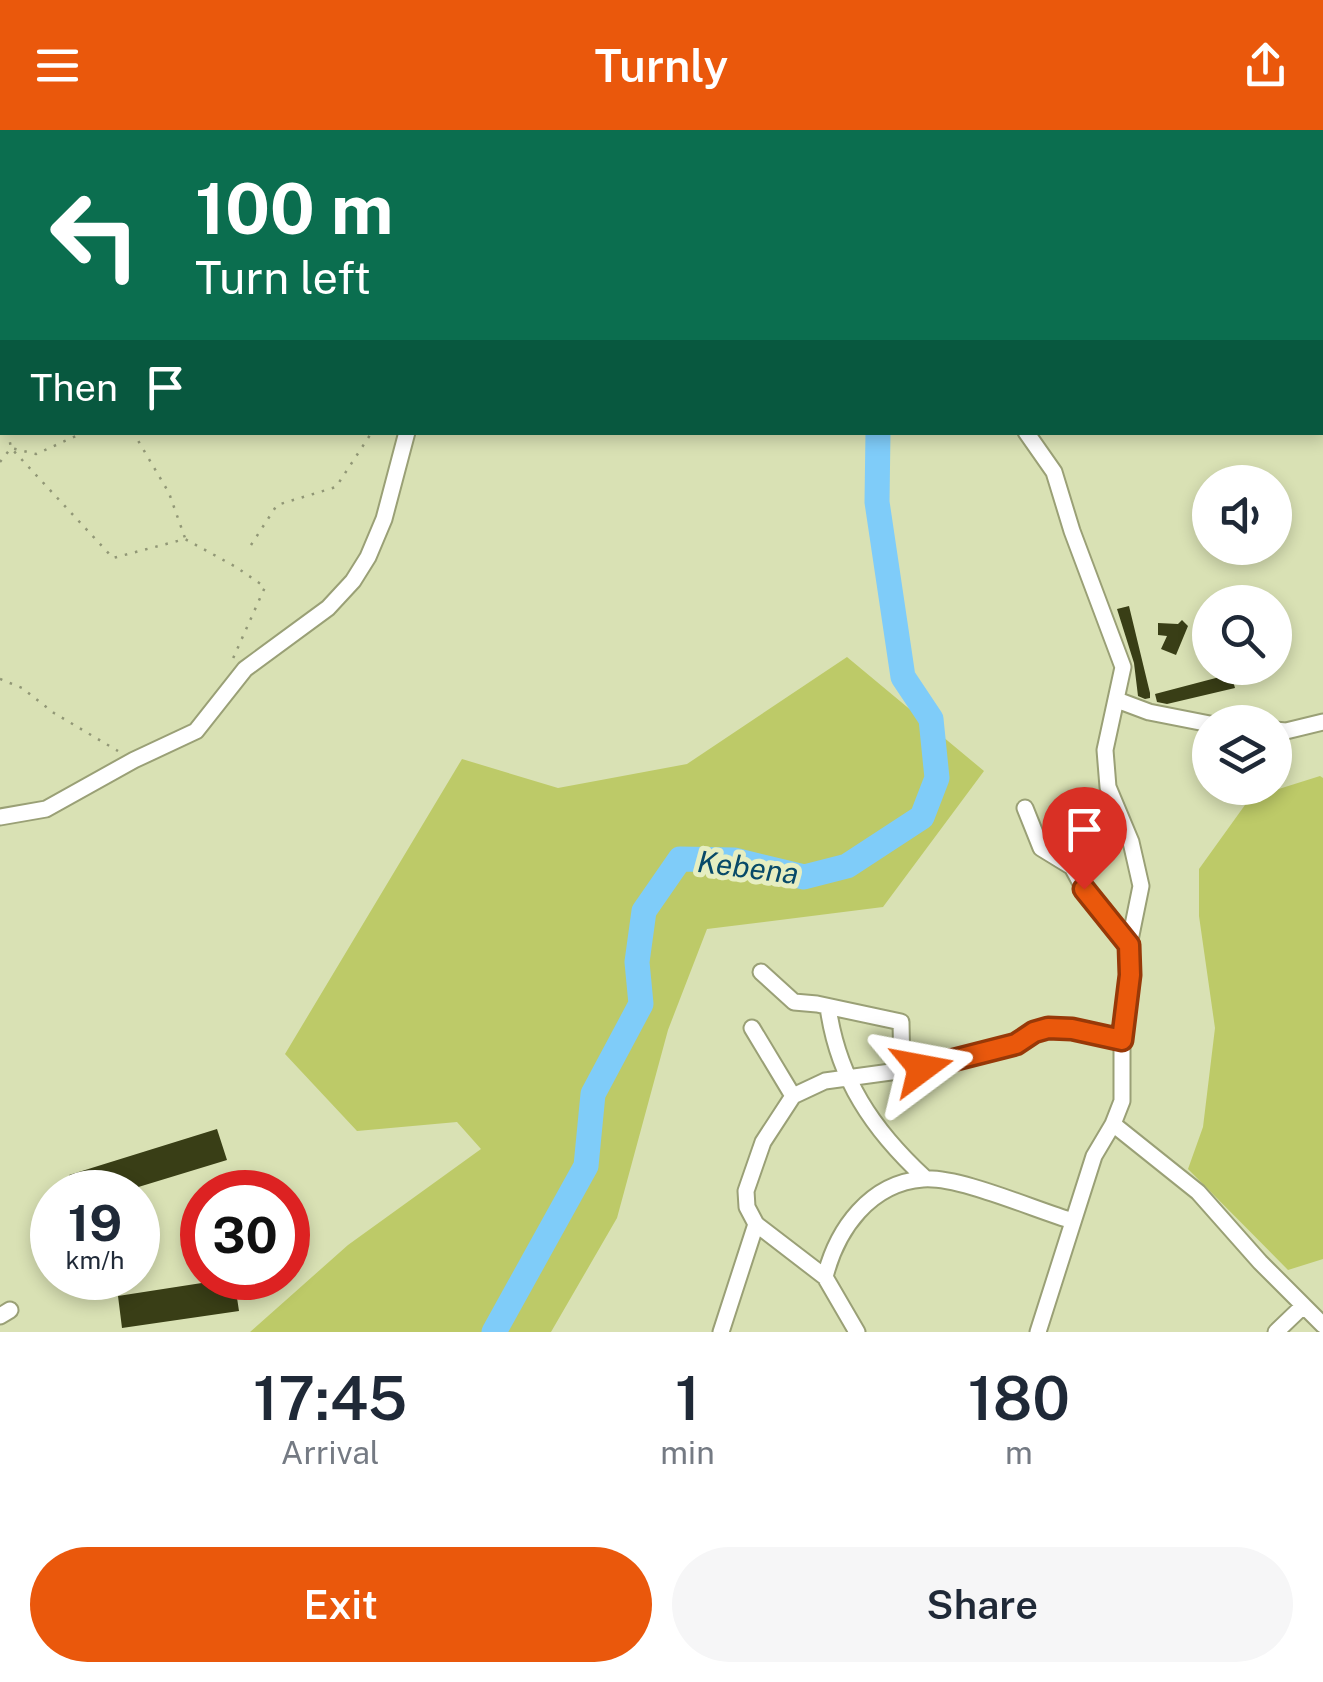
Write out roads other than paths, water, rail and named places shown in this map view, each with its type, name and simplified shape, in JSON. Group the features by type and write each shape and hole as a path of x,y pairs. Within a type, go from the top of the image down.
{"street":[{"path":"0,817 46,810 134,760 196,732 245,669 328,608 354,580 384,520 406,435"},
{"path":"1028,435 1054,472 1124,667 1104,750 1108,787 1139,867 1140,886 1129,945 1122,1101 1114,1124 1094,1156 1038,1332"},
{"path":"1118,700 1192,723"},
{"path":"1292,730 1323,722"},
{"path":"1025,808 1041,848 1072,867 1084,889 1129,945"},
{"path":"760,972 794,1002 901,1022 902,1072"},
{"path":"828,1007 831,1032 847,1080 891,1147 925,1178"},
{"path":"752,1028 794,1096"},
{"path":"857,1332 825,1277 756,1224 746,1199 763,1142 794,1096 826,1080 942,1065 1016,1044 1048,1028 1122,1040"},
{"path":"1114,1124 1198,1192 1323,1325"},
{"path":"825,1277 834,1248 853,1215 870,1200 900,1184 925,1178 965,1184 1073,1221"},
{"path":"721,1332 756,1224"},
{"path":"1276,1332 1302,1307"}],"waterway":[{"name":"Kebena","path":"494,1332 586,1166 593,1094 641,1004 637,962 644,911 680,859 734,860 804,877 847,866 922,817 937,778 931,719 903,677 877,502 878,435"}]}
